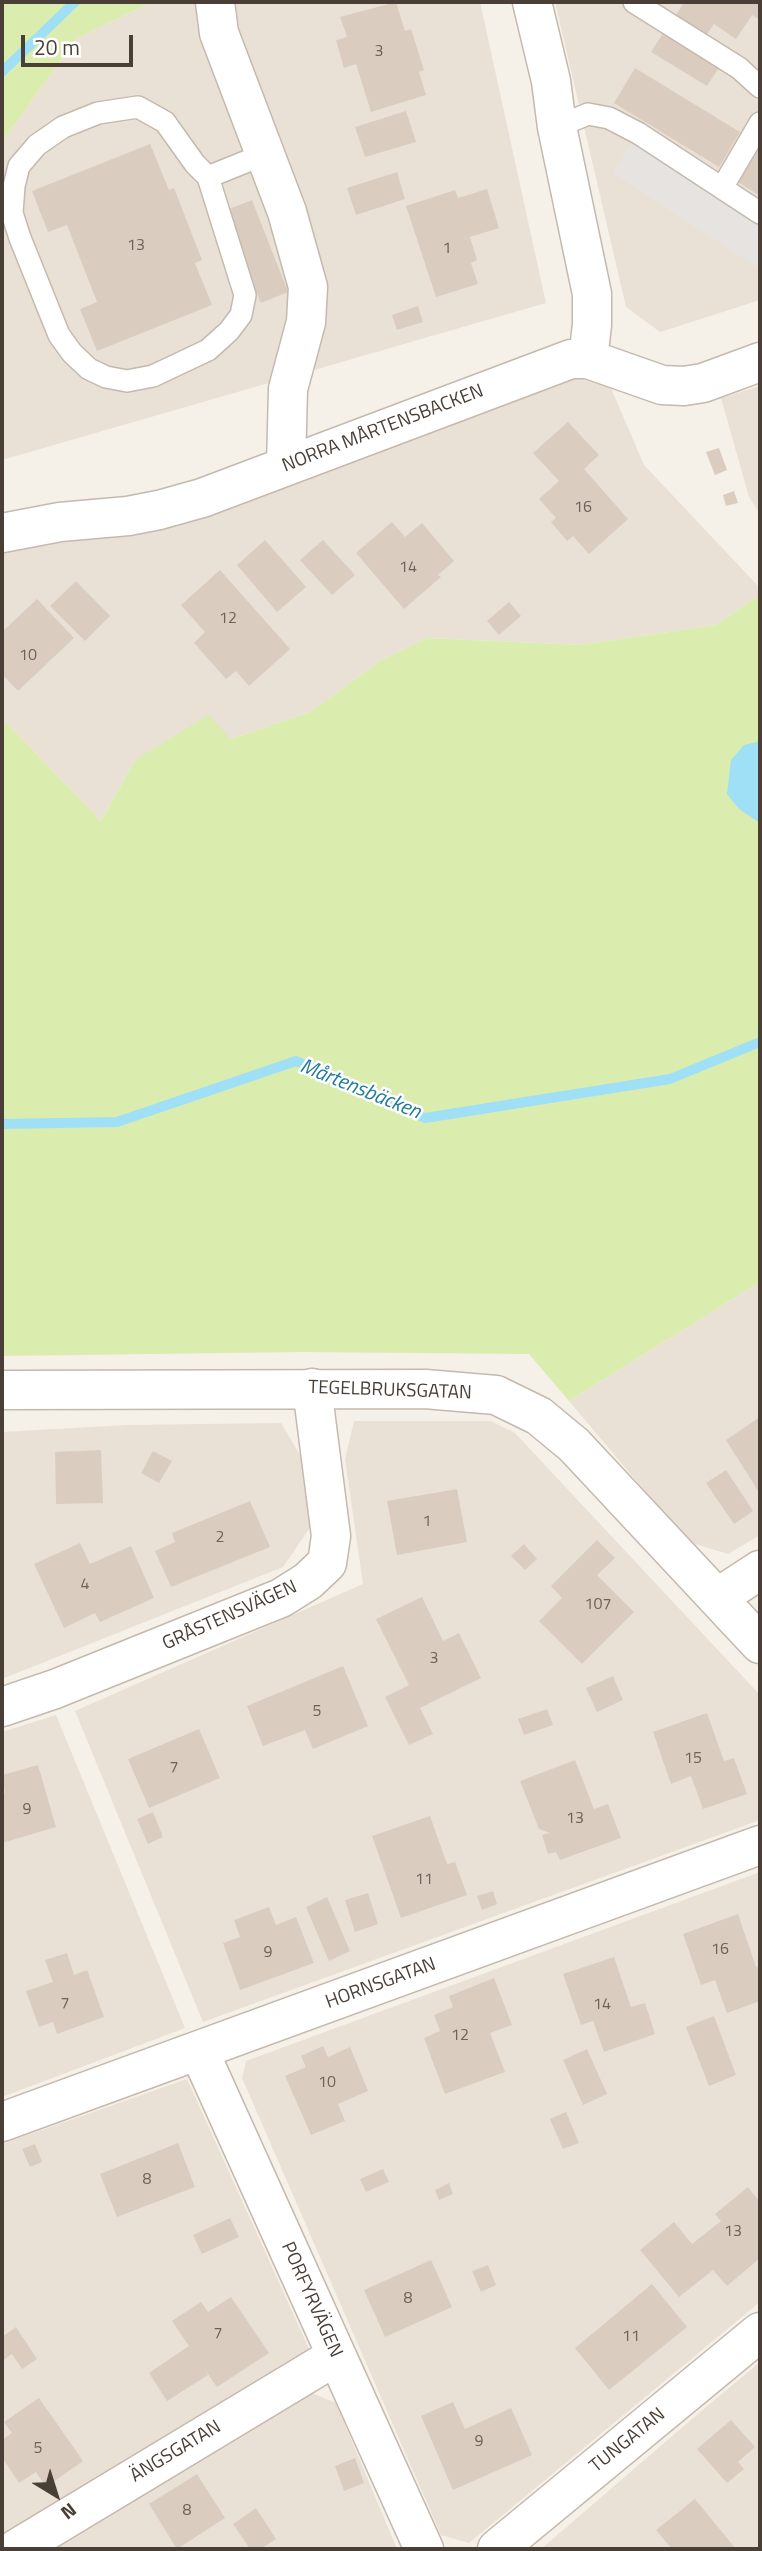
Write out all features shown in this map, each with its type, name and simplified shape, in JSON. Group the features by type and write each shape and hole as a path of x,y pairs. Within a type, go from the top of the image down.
{"street":[{"path":"215,2 219,33 287,212 308,287 306,322 288,389 286,467"},
{"path":"532,2 551,81 557,127 592,294 588,359"},
{"name":"NORRA MÅRTENSBACKEN","path":"2,533 61,522 93,521 159,510 202,498 571,359 588,359 662,385 684,386 703,383 760,362"},
{"name":"GRÅSTENSVÄGEN","path":"2,1707 55,1689 281,1598 307,1581 327,1563 331,1536 312,1388"},
{"name":"TEGELBRUKSGATAN","path":"2,1390 425,1389 496,1395 539,1416 574,1446 760,1644"},
{"path":"717,1598 760,1570"},
{"name":"HORNSGATAN","path":"2,2122 760,1845"},
{"name":"PORFYRVÄGEN","path":"200,2051 424,2549"},
{"name":"TUNGATAN","path":"497,2549 760,2332"},
{"name":"ÄNGSGATAN","path":"16,2549 336,2356"}],"lane":[{"path":"634,2 739,68 760,87"},
{"path":"138,107 165,122 195,164 208,177 245,295 241,315 229,331 208,350 153,376 127,381 106,377 89,369 72,353 59,335 20,238 12,213 19,166 37,145 63,127 98,113 138,107"},
{"path":"557,127 588,114 609,118 638,133 760,213"},
{"path":"722,188 760,122"},
{"path":"208,177 265,154"}],"shaded area":[{"path":"153,2 480,2 546,303 2,460 2,142 77,38"},
{"path":"555,2 760,2 760,300 660,332 626,307"},
{"path":"638,133 760,213 760,269 612,173"},
{"path":"566,374 611,388 644,465 760,588 760,595 716,625 581,645 427,638 380,661 310,712 231,739 135,760 101,821 2,718 2,552 179,524"},
{"path":"760,386 760,514 749,497 721,398"},
{"path":"760,1282 760,1535 728,1554 688,1542 569,1401"},
{"path":"354,1421 491,1421 515,1433 760,1695 760,1820 203,2022 75,1711 363,1584 345,1459"},
{"path":"281,1423 303,1460 311,1526 283,1567 2,1679 2,1432 127,1425"},
{"path":"56,1715 185,2028 2,2097 2,1732"},
{"path":"760,1872 760,2302 469,2543 441,2535 242,2078 246,2061"},
{"path":"187,2079 310,2351 2,2537 2,2144"},
{"path":"760,2362 760,2549 541,2549 699,2413"},
{"path":"300,2388 336,2403 397,2549 38,2549"}],"green space":[{"path":"2,2 153,2 77,38 2,142"},
{"path":"760,595 760,1282 569,1401 529,1354 300,1352 2,1356 2,718 101,821 135,760 208,715 231,739 310,712 380,661 427,638 581,645 716,625"}],"water":[{"path":"760,741 760,823 739,809 727,794 731,760 744,745"}],"building":[{"path":"396,2 405,31 411,29 424,70 419,72 426,95 371,112 356,64 344,68 336,40 347,37 340,17"},
{"path":"680,2 760,2 760,20 752,15 736,39 714,24 707,34 676,15 683,4"},
{"path":"664,32 720,66 707,86 651,52"},
{"path":"635,68 740,132 719,167 614,103"},
{"path":"406,111 416,142 365,157 355,127"},
{"path":"150,144 169,190 174,188 202,260 195,263 212,305 97,351 80,309 97,302 67,225 48,232 32,191"},
{"path":"760,147 760,196 738,182"},
{"path":"397,172 405,199 356,215 347,188"},
{"path":"487,189 499,228 470,237 477,260 471,263 478,284 436,297 406,206 455,190 458,198"},
{"path":"252,200 288,292 261,303 224,211"},
{"path":"418,306 423,322 397,330 392,315"},
{"path":"568,422 599,455 584,469 628,519 589,554 573,536 567,541 551,522 556,518 539,499 559,481 533,453"},
{"path":"719,448 727,470 715,475 706,452"},
{"path":"734,491 738,503 726,506 723,495"},
{"path":"392,522 405,537 422,523 454,561 438,575 441,577 404,609 356,553"},
{"path":"265,540 306,587 277,612 237,565"},
{"path":"323,540 355,575 332,595 300,560"},
{"path":"220,570 290,649 249,686 236,671 226,679 194,643 205,632 181,605"},
{"path":"76,581 110,616 85,641 50,606"},
{"path":"37,599 74,638 18,691 2,674 2,632"},
{"path":"509,602 521,616 499,635 487,621"},
{"path":"760,1417 760,1494 726,1440"},
{"path":"101,1450 103,1503 56,1504 55,1452"},
{"path":"153,1451 172,1461 159,1483 141,1473"},
{"path":"726,1470 753,1511 734,1524 706,1483"},
{"path":"457,1489 467,1542 397,1555 387,1501"},
{"path":"250,1501 270,1547 171,1587 155,1551 175,1542 172,1533"},
{"path":"597,1540 615,1558 597,1575 634,1612 582,1664 539,1621 562,1598 551,1586"},
{"path":"80,1543 90,1564 131,1546 154,1598 100,1622 95,1613 64,1628 34,1564"},
{"path":"524,1544 537,1559 525,1570 511,1556"},
{"path":"422,1597 443,1641 459,1633 481,1678 420,1708 433,1734 409,1745 385,1697 409,1685 376,1619"},
{"path":"343,1666 368,1726 313,1749 305,1730 263,1746 247,1706"},
{"path":"613,1676 623,1700 597,1712 586,1688"},
{"path":"547,1709 553,1725 524,1735 518,1719"},
{"path":"707,1713 724,1761 734,1758 747,1794 703,1809 691,1776 671,1784 653,1732"},
{"path":"199,1729 220,1778 149,1808 128,1759"},
{"path":"575,1760 594,1809 608,1804 621,1838 560,1860 556,1852 548,1854 542,1835 550,1833 539,1829 520,1781"},
{"path":"38,1765 56,1827 2,1843 2,1794 5,1793 2,1775"},
{"path":"153,1812 163,1837 148,1844 137,1819"},
{"path":"430,1816 447,1864 455,1862 467,1895 401,1918 372,1836"},
{"path":"493,1891 497,1904 482,1910 477,1896"},
{"path":"368,1893 378,1924 355,1932 345,1900"},
{"path":"327,1897 350,1951 329,1961 306,1907"},
{"path":"269,1907 276,1925 296,1917 314,1963 240,1990 223,1943 240,1937 234,1920"},
{"path":"738,1914 756,1967 760,1966 760,2001 727,2013 715,1980 701,1985 683,1934"},
{"path":"67,1953 74,1975 87,1970 104,2017 57,2034 53,2022 39,2027 26,1991 53,1982 45,1960"},
{"path":"614,1957 631,2007 645,2003 655,2034 604,2052 593,2021 581,2025 563,1974"},
{"path":"494,1978 512,2025 490,2033 505,2072 445,2094 424,2038 440,2031 434,2015 453,2007 449,1996"},
{"path":"714,2016 736,2075 709,2086 686,2027"},
{"path":"323,2046 328,2057 350,2047 368,2091 338,2104 345,2121 311,2135 285,2076 306,2067 301,2056"},
{"path":"587,2049 607,2094 583,2105 563,2060"},
{"path":"566,2112 579,2143 563,2149 550,2119"},
{"path":"178,2143 195,2187 117,2217 100,2174"},
{"path":"35,2144 42,2162 30,2167 22,2149"},
{"path":"383,2169 389,2182 366,2192 360,2179"},
{"path":"449,2183 453,2194 439,2200 435,2190"},
{"path":"748,2187 760,2202 760,2258 727,2286 713,2270 679,2297 640,2250 674,2222 692,2244 721,2221 715,2214"},
{"path":"230,2218 239,2237 202,2254 193,2235"},
{"path":"431,2260 452,2307 385,2337 364,2290"},
{"path":"488,2265 496,2285 481,2292 472,2271"},
{"path":"652,2284 687,2327 609,2390 575,2348"},
{"path":"231,2297 269,2353 217,2387 203,2367 208,2375 167,2401 149,2373 189,2346 172,2321 201,2302 208,2312"},
{"path":"16,2327 37,2359 22,2369 12,2354 2,2361 2,2337"},
{"path":"39,2398 83,2461 46,2487 36,2472 19,2483 2,2457 2,2440 12,2433 4,2422"},
{"path":"453,2402 465,2429 511,2408 532,2455 453,2490 421,2416"},
{"path":"731,2420 755,2447 738,2462 744,2469 727,2483 697,2449"},
{"path":"355,2458 364,2483 344,2491 335,2466"},
{"path":"197,2474 225,2518 177,2549 149,2504"},
{"path":"695,2499 736,2549 672,2549 656,2530"},
{"path":"256,2508 276,2539 261,2549 250,2549 233,2524"}],"waterway":[{"path":"2,72 75,2"},
{"name":"Mårtensbäcken","path":"2,1124 117,1122 296,1061 425,1118 670,1079 760,1042"}]}
